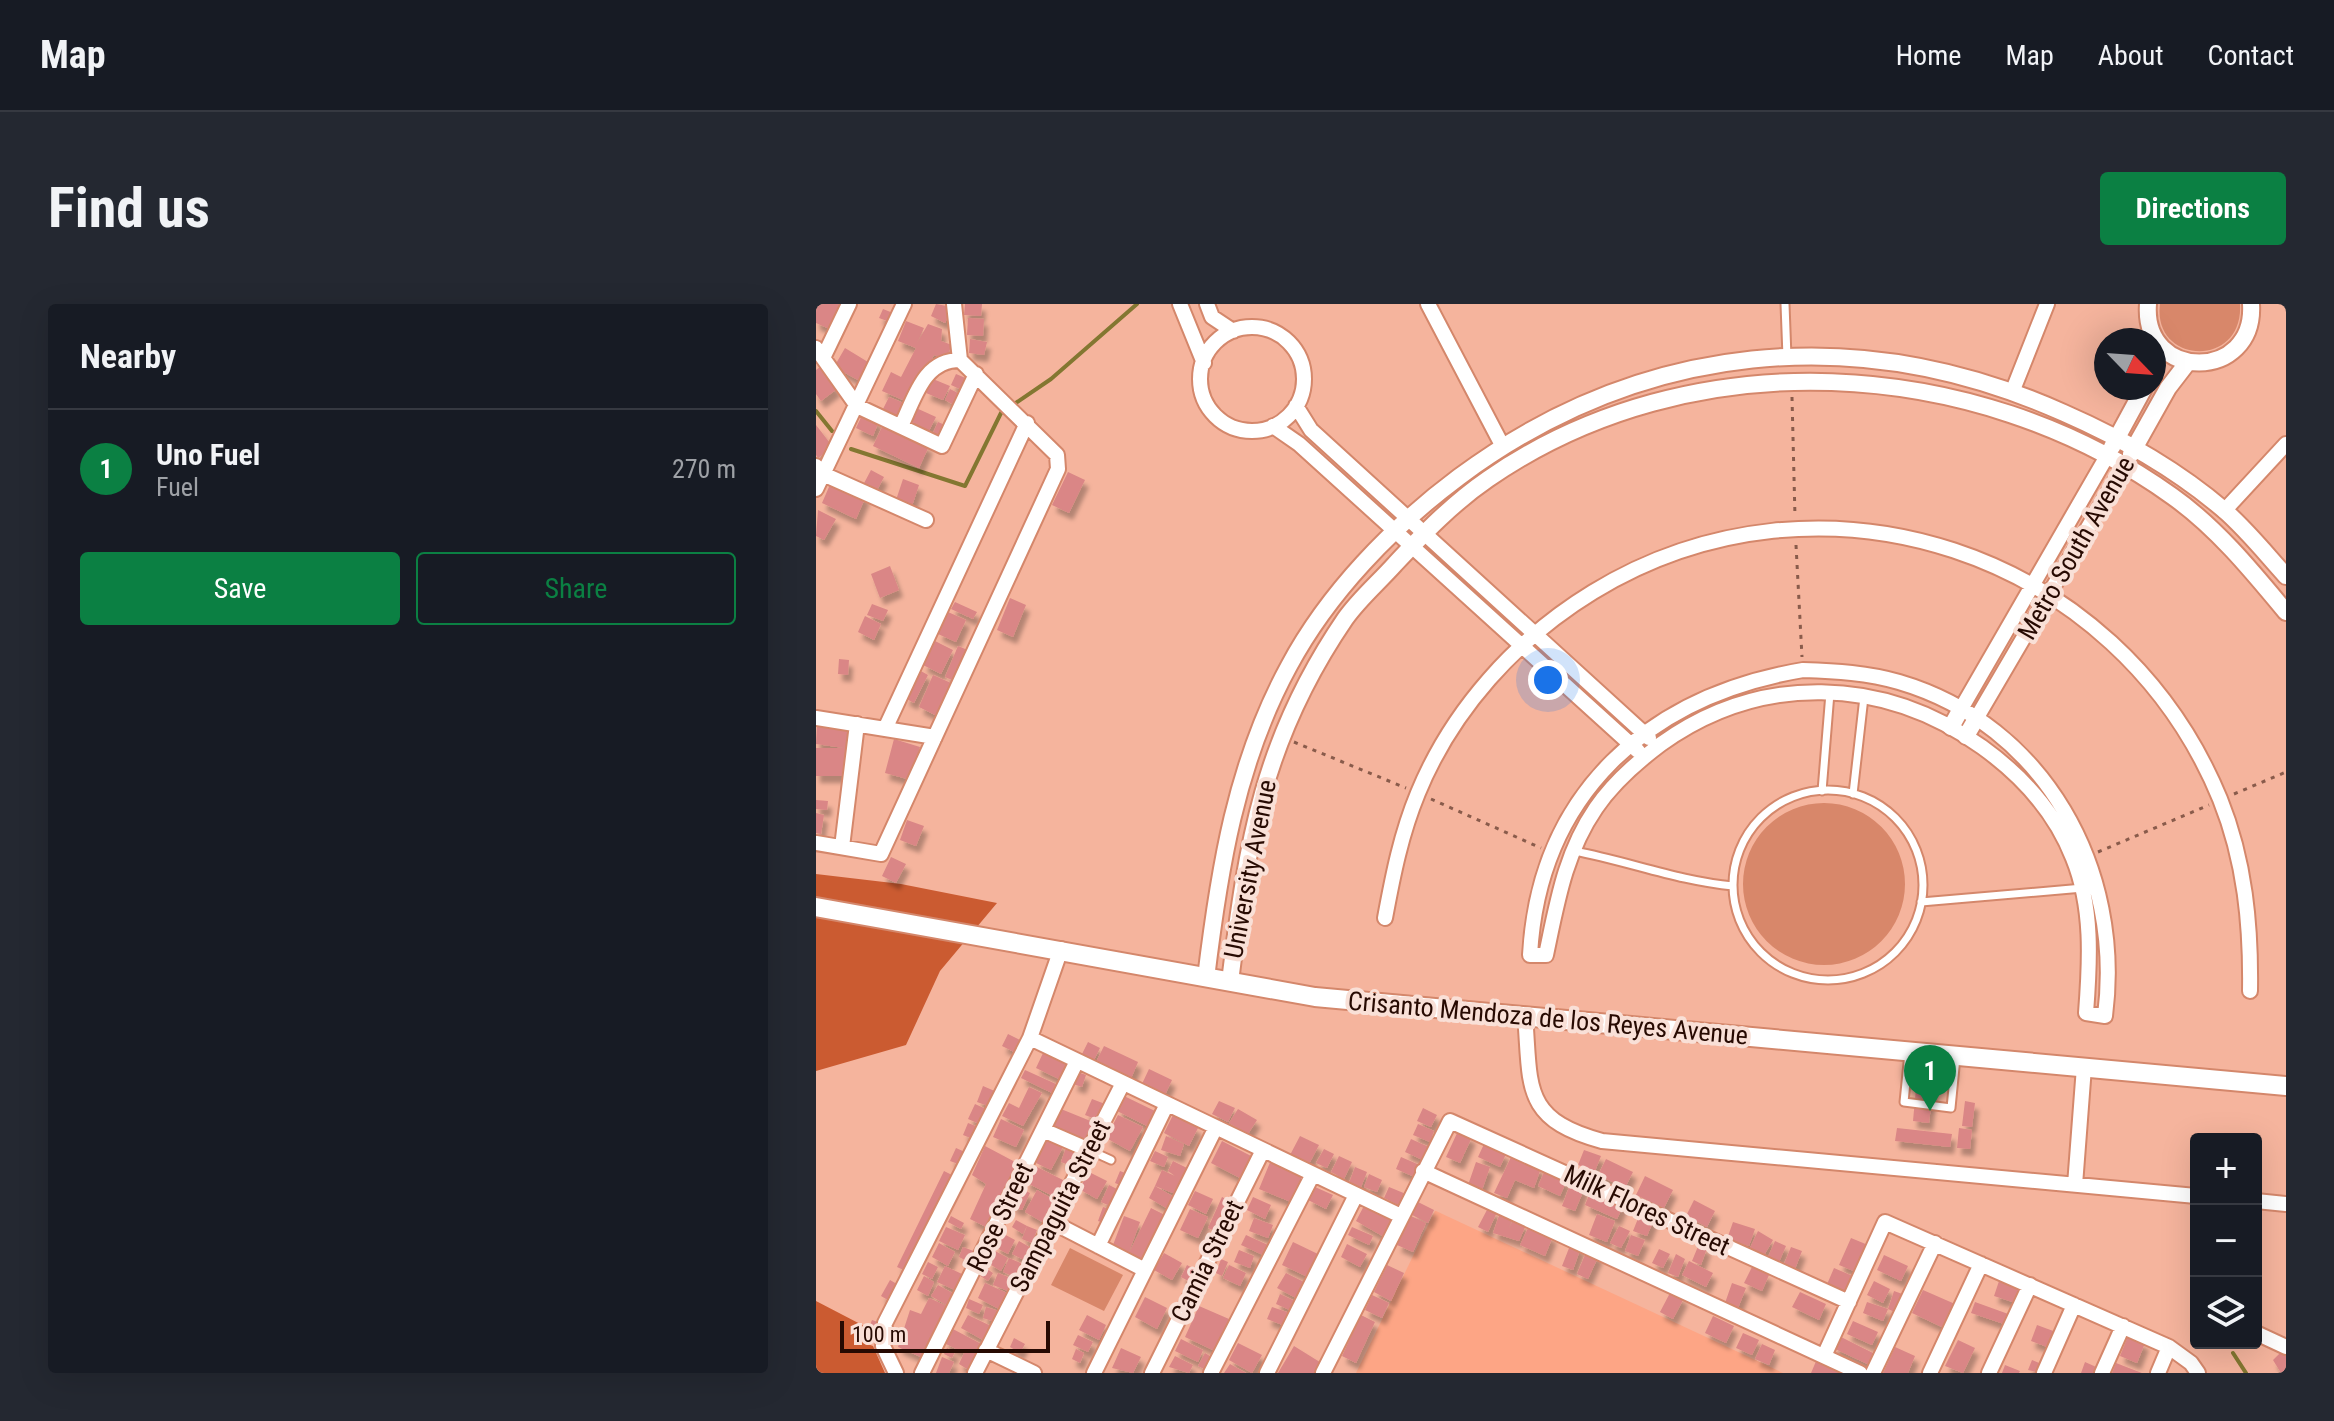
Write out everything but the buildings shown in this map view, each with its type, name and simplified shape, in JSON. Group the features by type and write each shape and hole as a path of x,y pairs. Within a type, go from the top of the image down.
{"main road":[{"name":"Crisanto Mendoza de los Reyes Avenue","path":"816,907 1315,997 2286,1086"}],"street":[{"path":"849,304 820,353 857,406 942,446 976,374"},
{"path":"816,489 819,470 857,406 904,304"},
{"path":"816,843 881,854 1058,469 1057,455 997,392 960,360 954,304"},
{"path":"1180,304 1204,363 1203,393 1220,419 1248,431 1273,426 1296,406 1304,377 1294,348 1280,335 1263,328 1233,331 1217,342 1204,363"},
{"path":"1207,304 1212,317 1233,331"},
{"path":"1428,304 1502,445"},
{"path":"2013,390 2047,304"},
{"path":"2148,304 2150,328"},
{"path":"2166,355 2188,362 2211,362 2238,347 2249,326 2251,304"},
{"name":"University Avenue","path":"1206,978 1217,888 1235,800 1261,728 1289,666 1330,602 1402,524 1502,445 1564,411 1635,383 1708,364 1787,357 1860,356 2013,390 2136,447 2224,511 2286,576"},
{"path":"901,426 928,370 938,362 960,360"},
{"name":"Metro South Avenue","path":"1966,736 2168,388 2188,362"},
{"name":"University Avenue","path":"1230,982 1258,804 1280,736 1347,616 1424,532 1487,479 1575,430 1635,407 1711,388 1815,380 1908,389 2012,414 2107,456 2174,497 2244,562 2286,612"},
{"name":"Metro South Avenue","path":"1951,727 2138,400"},
{"path":"1296,406 1311,430 1402,524 1412,545 1644,757"},
{"path":"885,729 1024,420"},
{"path":"1273,426 1402,524 1424,532 1658,747"},
{"path":"2224,511 2286,444"},
{"path":"819,470 926,520"},
{"path":"1385,918 1397,854 1418,793 1438,752 1490,678 1534,634 1572,605 1656,559 1748,533 1795,528 1845,528 1918,540 1989,562 2033,584 2109,640 2151,683 2201,759 2236,846 2246,894 2251,942 2250,991"},
{"path":"1803,670 1866,675 1900,683 1961,709 1976,719 2018,754 2045,783 2089,856 2105,921 2108,992 2105,1016 2086,1013 2090,960 2083,888 2055,823 2006,765 1966,736 1924,713 1864,694 1830,691 1762,696 1703,718 1644,757 1597,807 1572,851 1561,883 1545,956 1530,955 1533,910 1550,852 1581,799 1605,768 1631,745 1697,700 1729,687 1803,670"},
{"path":"816,718 935,737"},
{"path":"842,847 857,724"},
{"path":"896,1373 883,1346 885,1323 1030,1038 1061,949"},
{"path":"1525,1015 1534,1098 1548,1117 1586,1137 2190,1195"},
{"path":"1030,1038 1401,1216"},
{"name":"Rose Street","path":"922,1373 1077,1061"},
{"path":"2075,1185 2084,1067"},
{"name":"Sampaguita Street","path":"975,1373 1123,1083"},
{"path":"1098,1246 1167,1104"},
{"name":"Milk Flores Street","path":"1423,1171 1446,1124 1454,1121 1849,1302"},
{"path":"1094,1373 1216,1127"},
{"path":"1043,1130 1089,1150"},
{"name":"Camia Street","path":"1152,1373 1263,1150"},
{"path":"1323,1373 1423,1171 1860,1373"},
{"path":"1211,1373 1313,1174"},
{"path":"1267,1373 1356,1195"},
{"path":"2262,1202 2286,1204"},
{"path":"1052,1222 1145,1270"},
{"path":"1824,1356 1885,1222 2169,1347 2181,1354 2198,1373"},
{"path":"1873,1373 1935,1243"},
{"path":"1930,1373 1981,1264"},
{"path":"1989,1373 2030,1285"},
{"path":"2044,1373 2074,1305"},
{"path":"2102,1373 2123,1326"},
{"path":"2262,1336 2286,1347"},
{"path":"2158,1373 2169,1347"},
{"path":"986,1350 1033,1373"}],"lane":[{"path":"1785,304 1787,357"},
{"path":"1822,791 1830,691"},
{"path":"1853,794 1864,694"},
{"path":"1822,791 1853,794 1882,808 1905,830 1919,859 1921,902 1908,935 1885,961 1854,977 1819,980 1786,971 1758,950 1739,920 1733,886 1740,851 1758,821 1787,800 1822,791"},
{"path":"1572,851 1608,857 1692,882 1733,886"},
{"path":"1921,902 2083,888"},
{"path":"1910,1051 1904,1102 1951,1108 1956,1055"},
{"path":"1089,1150 1111,1160"}],"path":[{"path":"2089,856 2286,772"}],"shaded area":[{"path":"2160,304 2240,304 2237,325 2228,340 2214,349 2198,351 2183,348 2170,339 2161,324"},
{"path":"1824,803 1855,809 1881,827 1899,853 1905,884 1899,915 1881,941 1855,959 1824,965 1793,959 1767,941 1749,915 1743,884 1749,853 1767,827 1793,809"},
{"path":"816,874 901,884 997,903 940,971 906,1045 816,1071"},
{"path":"1436,1211 1783,1373 1356,1373"},
{"path":"1070,1248 1123,1275 1104,1311 1051,1285"},
{"path":"816,1301 866,1327 859,1341 873,1346 885,1373 816,1373"}],"waterway":[{"path":"851,449 965,486 1001,413 1051,379 1137,304"},
{"path":"816,411 832,431"},
{"path":"2233,1353 2246,1373"}],"place":[{"name":"Uno Fuel","path":"1930,1111"}]}
